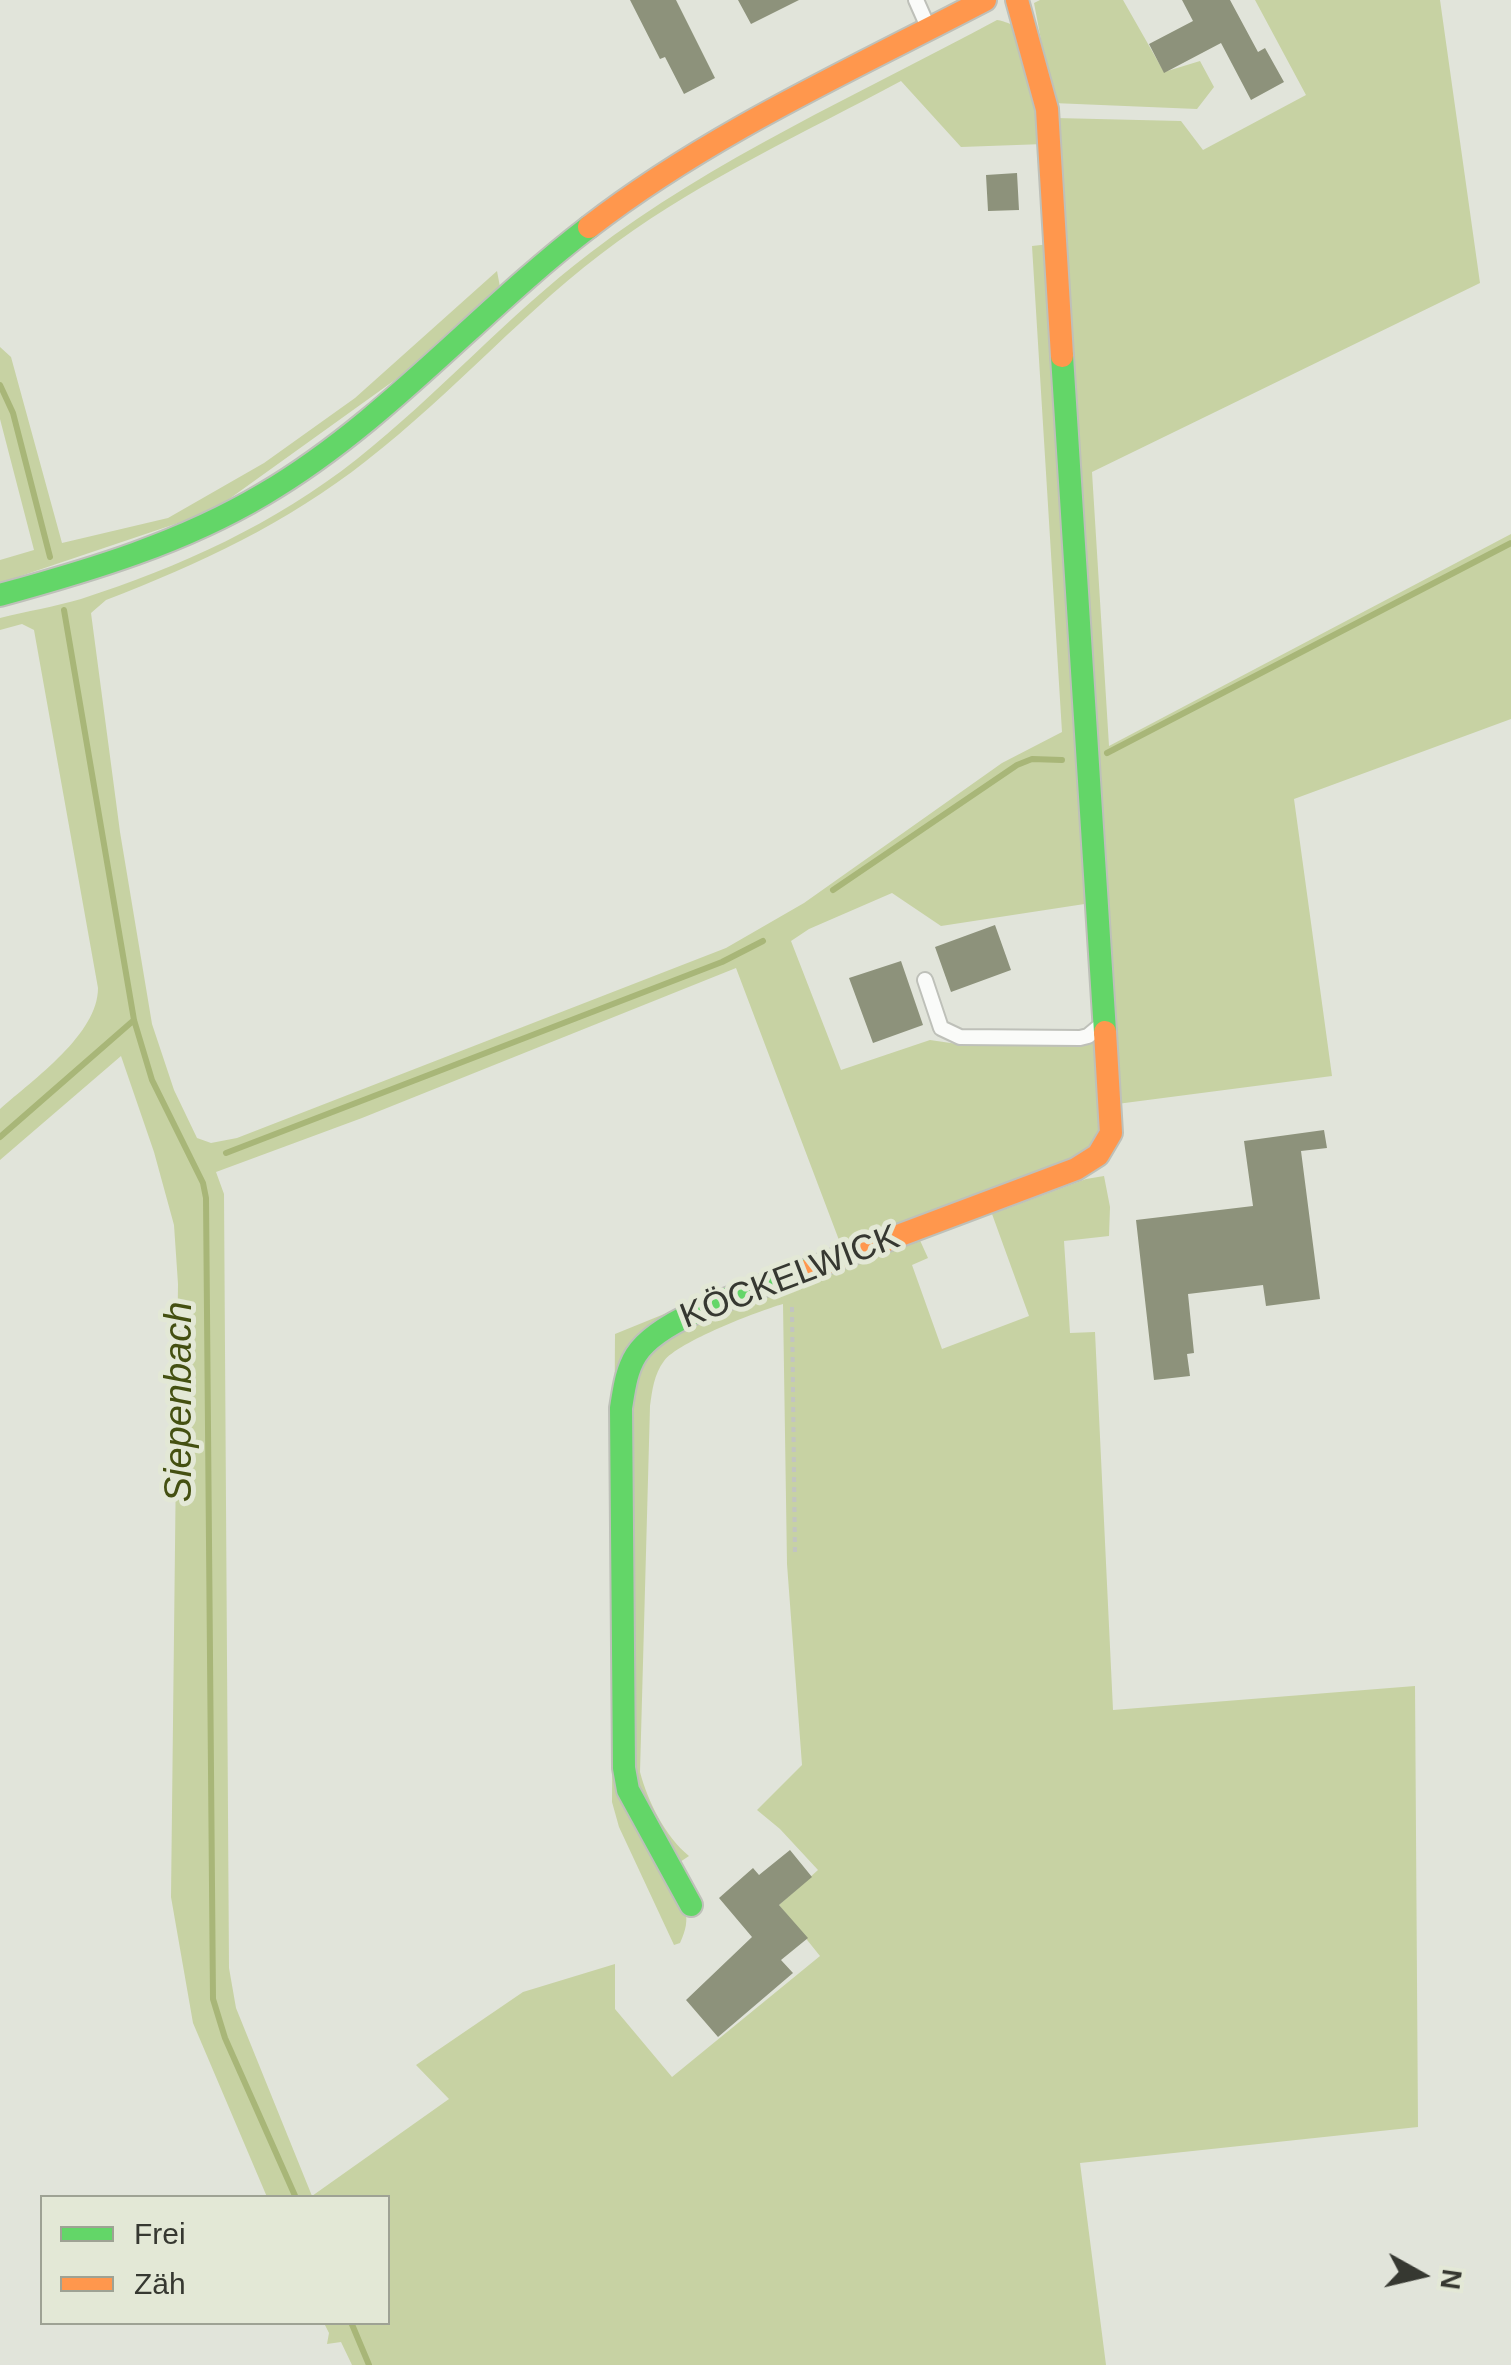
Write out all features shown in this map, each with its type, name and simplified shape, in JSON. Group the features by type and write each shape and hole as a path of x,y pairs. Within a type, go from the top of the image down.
{"street":[{"path":"0,595 160,546 235,511 296,474 404,390 466,330 596,221 726,139 985,0"},
{"name":"KÖCKELWICK","path":"692,1905 628,1790 624,1768 621,1408 626,1374 637,1348 655,1332 684,1317 1092,1161 1105,1148 1111,1133 1046,110 1017,0"}],"lane":[{"path":"916,0 929,30"},
{"path":"925,980 941,1028 960,1037 1080,1038 1104,1022"}],"path":[{"path":"787,1278 792,1301 796,1557"}],"green space":[{"path":"1123,0 1164,72 1200,61 1214,87 1197,109 1053,103 1034,3"},
{"path":"1255,0 1440,0 1480,283 1092,472 1109,746 1511,534 1511,719 1294,799 1332,1076 1117,1104 1101,895 1091,903 941,926 892,893 809,929 791,941 841,1070 930,1040 971,1046 1082,1043 1100,1038 1106,1118 1096,1147 1085,1159 660,1323 632,1354 621,1393 617,1779 685,1907 685,1930 680,1943 674,1945 619,1827 612,1802 615,1334 733,1286 842,1248 736,968 362,1118 216,1172 224,1194 229,1968 236,2008 312,2195 266,2195 193,2023 171,1897 178,1284 174,1225 121,1056 0,1160 0,1109 76,1039 95,1005 98,988 34,630 22,624 0,630 0,618 81,599 154,573 293,504 357,459 559,277 637,219 789,129 997,20 1008,23 1020,31 1028,45 1044,144 961,147 901,81 720,176 617,242 552,294 398,435 305,504 209,557 106,600 91,613 120,832 152,1024 174,1090 197,1138 211,1143 237,1138 726,948 804,903 1002,763 1062,732 1032,246 1050,244 1079,745 1091,748 1055,118 1181,121 1203,150 1306,95"},
{"path":"497,271 500,287 413,367 211,512 0,583 0,560 34,550 0,419 0,347 11,357 62,543 168,518 264,463 355,398"},
{"path":"1104,1176 1110,1207 1109,1236 1064,1241 1070,1333 1095,1332 1113,1710 1415,1686 1418,2127 1080,2163 1106,2365 352,2365 341,2342 327,2344 329,2333 325,2325 390,2325 390,2195 313,2195 449,2099 416,2065 523,1992 615,1964 615,2009 672,2077 820,1956 779,1905 818,1870 757,1810 802,1765 787,1564 783,1304 719,1328 672,1353 661,1366 653,1389 640,1772 658,1818 689,1856 677,1864 640,1796 629,1763 631,1401 647,1354 685,1323 918,1236 928,1258 912,1265 942,1349 1029,1316 992,1214"}],"building":[{"path":"630,0 676,0 715,78 684,94 665,57 660,59"},
{"path":"738,0 799,0 751,24"},
{"path":"1182,0 1230,0 1258,52 1265,48 1284,82 1251,100 1221,43 1164,73 1149,44 1193,21"},
{"path":"1017,173 1019,210 988,211 986,175"},
{"path":"995,925 1011,970 951,992 935,947"},
{"path":"901,961 923,1025 873,1043 849,978"},
{"path":"1324,1130 1327,1148 1301,1151 1320,1299 1266,1306 1263,1285 1188,1294 1194,1353 1187,1354 1190,1376 1154,1380 1136,1220 1253,1206 1244,1141"},
{"path":"790,1850 812,1877 779,1905 808,1938 781,1960 793,1973 718,2037 686,2000 752,1937 719,1898 753,1868 759,1875"}],"waterway":[{"name":"Siepenbach","path":"0,385 13,413 50,557"},
{"path":"1107,753 1511,543"},
{"name":"Siepenbach","path":"64,610 134,1020 152,1080 203,1183 206,1198 213,1999 225,2038 295,2195"},
{"path":"833,890 1017,765 1032,759 1062,760"},
{"path":"226,1153 722,962 763,941"},
{"path":"0,1137 134,1020"},
{"name":"Siepenbach","path":"352,2325 369,2365"}],"traffic: fast":[{"path":"0,595 168,541 264,494 308,466 391,401 589,227"},
{"path":"1062,356 1105,1032"},
{"path":"691,1905 628,1790 624,1768 624,1388 636,1355 668,1327 716,1303 810,1269"}],"traffic: slow":[{"path":"589,227 635,193 732,133 985,0"},
{"path":"1017,0 1047,109 1062,356"},
{"path":"810,1269 1076,1169 1098,1155 1111,1133 1105,1032"}]}
